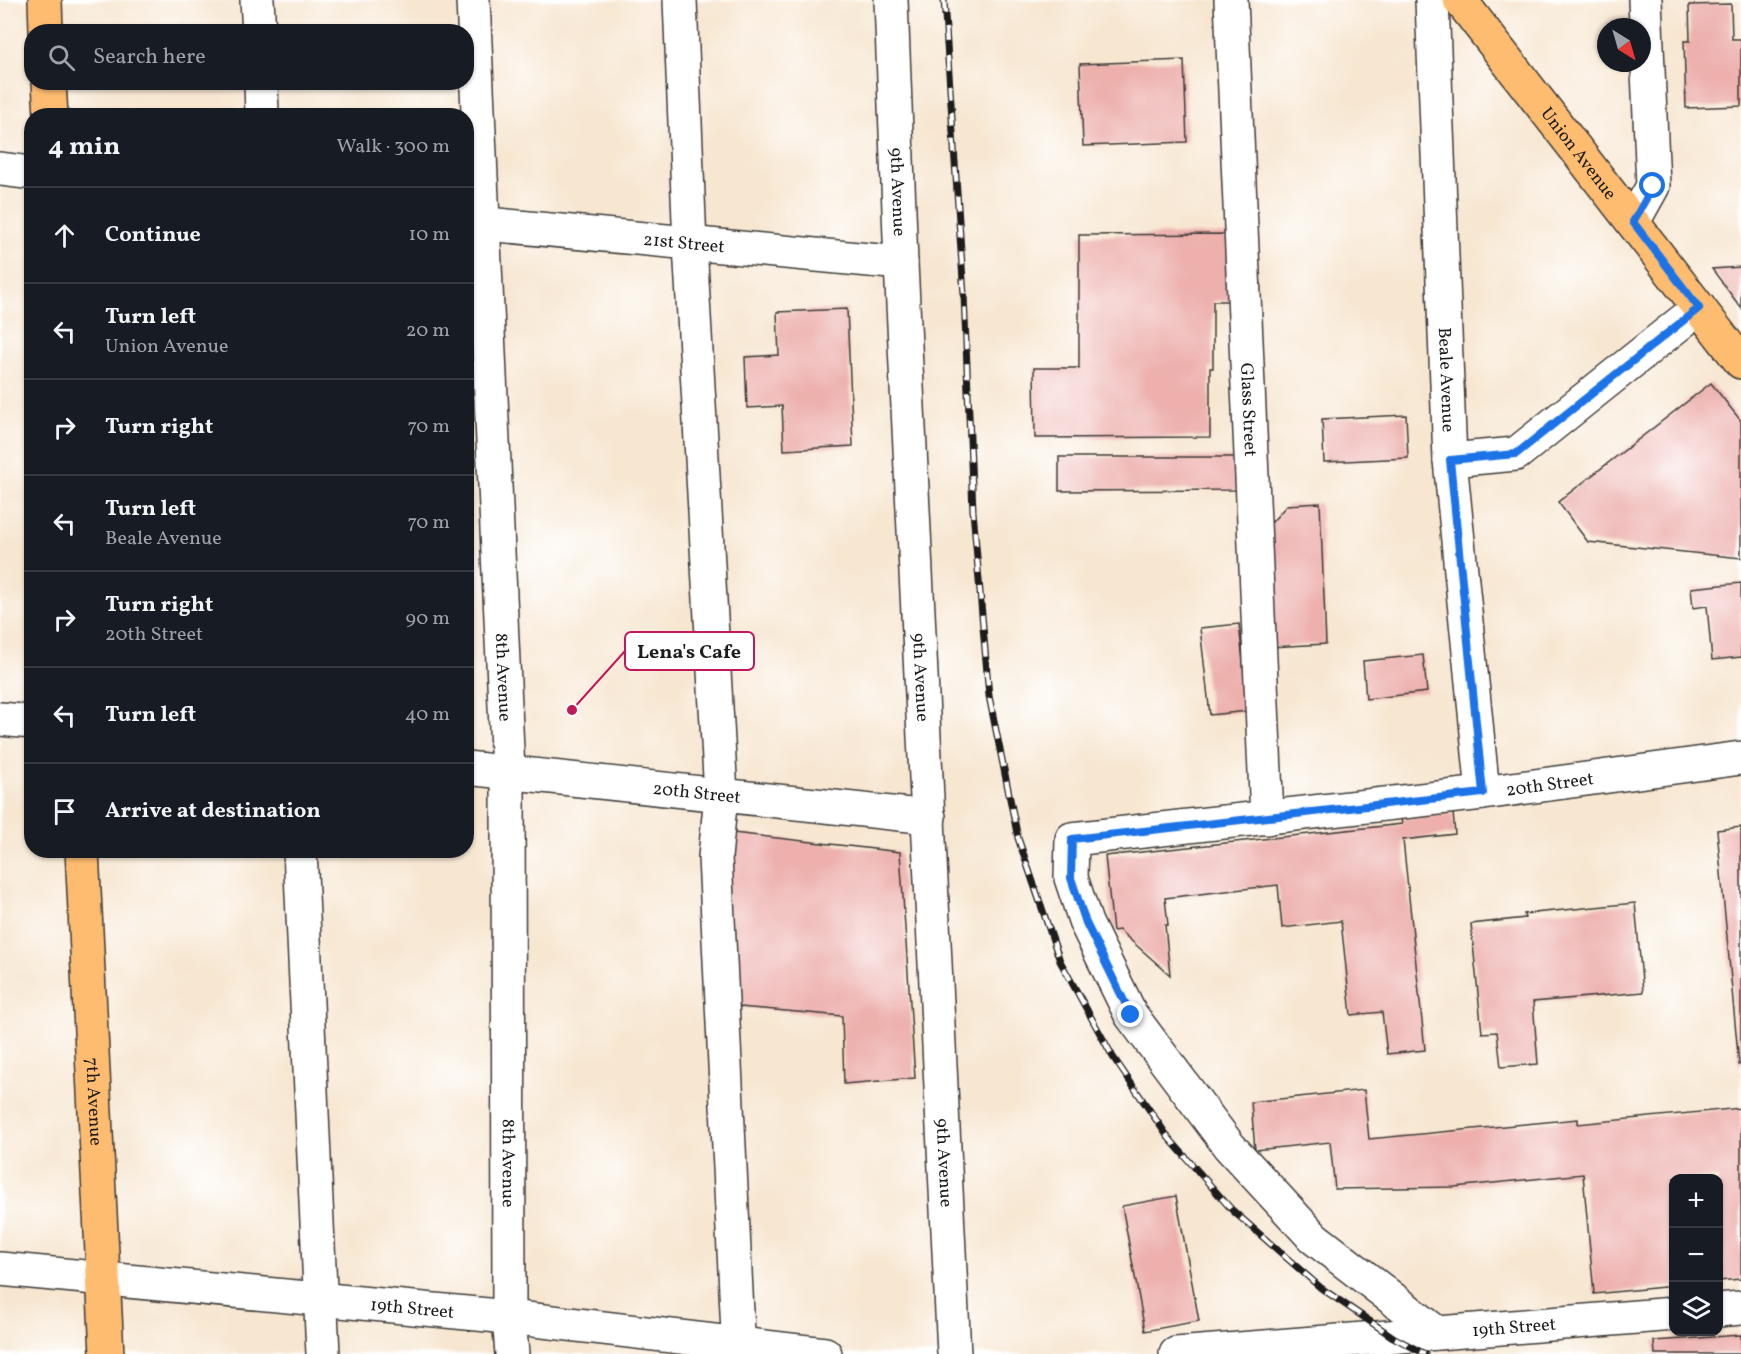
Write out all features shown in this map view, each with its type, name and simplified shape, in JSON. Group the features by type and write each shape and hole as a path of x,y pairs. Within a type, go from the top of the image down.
{"main road":[{"path":"45,0 46,24"},
{"name":"Union Avenue","path":"1460,0 1741,362"},
{"path":"49,90 51,108"},
{"name":"7th Avenue","path":"82,858 107,1354"}],"street":[{"path":"257,0 258,24"},
{"name":"8th Avenue","path":"473,0 473,24"},
{"path":"680,0 690,244 721,795 715,857 739,1349"},
{"name":"9th Avenue","path":"891,0 901,264 954,1354"},
{"name":"Glass Street","path":"1230,0 1267,818"},
{"name":"Beale Avenue","path":"1432,0 1450,460 1483,793"},
{"path":"1633,222 1653,186 1645,0"},
{"path":"261,90 262,108"},
{"name":"8th Avenue","path":"474,90 474,108"},
{"name":"8th Avenue","path":"474,112 475,223 508,772 509,1317 512,1354"},
{"path":"0,169 24,172"},
{"name":"21st Street","path":"475,223 901,264"},
{"path":"1450,460 1516,454 1699,308"},
{"path":"0,718 24,721"},
{"name":"20th Street","path":"1437,1333 1314,1238 1229,1146 1131,1015 1086,923 1071,878 1072,839 1483,793 1741,758"},
{"name":"20th Street","path":"474,769 929,817"},
{"path":"300,858 323,1354"},
{"name":"19th Street","path":"0,1269 509,1317 739,1349 825,1354"},
{"path":"1723,1310 1741,1308"},
{"name":"19th Street","path":"1176,1354 1669,1314"}],"building":[{"path":"1731,4 1732,39 1741,39 1741,106 1686,108 1684,41 1690,41 1689,5"},
{"path":"1184,60 1187,142 1083,146 1080,64"},
{"path":"1230,234 1230,301 1213,301 1210,437 1035,438 1034,368 1079,368 1079,235"},
{"path":"1741,267 1741,308 1712,269"},
{"path":"847,309 853,446 784,450 782,406 747,408 745,357 779,355 777,312"},
{"path":"1711,383 1741,421 1741,558 1588,542 1558,502"},
{"path":"1406,415 1408,458 1324,462 1322,419"},
{"path":"1059,457 1238,457 1238,490 1059,491"},
{"path":"1320,503 1326,644 1270,647 1265,530 1287,505"},
{"path":"1741,583 1741,657 1712,660 1707,606 1693,608 1691,588"},
{"path":"1239,624 1248,711 1210,715 1200,628"},
{"path":"1423,655 1427,692 1366,699 1363,661"},
{"path":"1453,813 1455,834 1403,840 1425,1050 1387,1054 1382,1012 1351,1015 1341,921 1282,928 1278,885 1165,898 1170,975 1119,930 1113,931 1105,856 1402,824 1401,819"},
{"path":"1741,827 1741,1065 1739,1065 1717,830"},
{"path":"724,832 900,852 915,1078 844,1084 842,1016 728,1006"},
{"path":"1635,903 1643,992 1533,1002 1538,1064 1501,1067 1497,1032 1482,1033 1471,924 1525,918 1524,914"},
{"path":"1364,1090 1369,1139 1578,1119 1578,1124 1741,1108 1741,1279 1723,1281 1723,1174 1669,1174 1669,1286 1594,1294 1583,1174 1454,1187 1335,1189 1330,1142 1255,1150 1251,1102"},
{"path":"1176,1196 1199,1321 1145,1331 1122,1206"},
{"path":"1741,1335 1741,1354 1655,1354 1654,1341"}],"railway":[{"path":"944,0 964,295 973,511 989,696 1018,838 1060,961 1113,1057 1168,1137 1232,1210 1321,1288 1393,1337 1425,1354"}],"place":[{"name":"Lena's Cafe","path":"572,710"}],"route":[{"path":"1131,1015 1086,923 1071,878 1072,839 1483,793 1450,460 1516,454 1699,308 1633,222 1653,186"}]}
